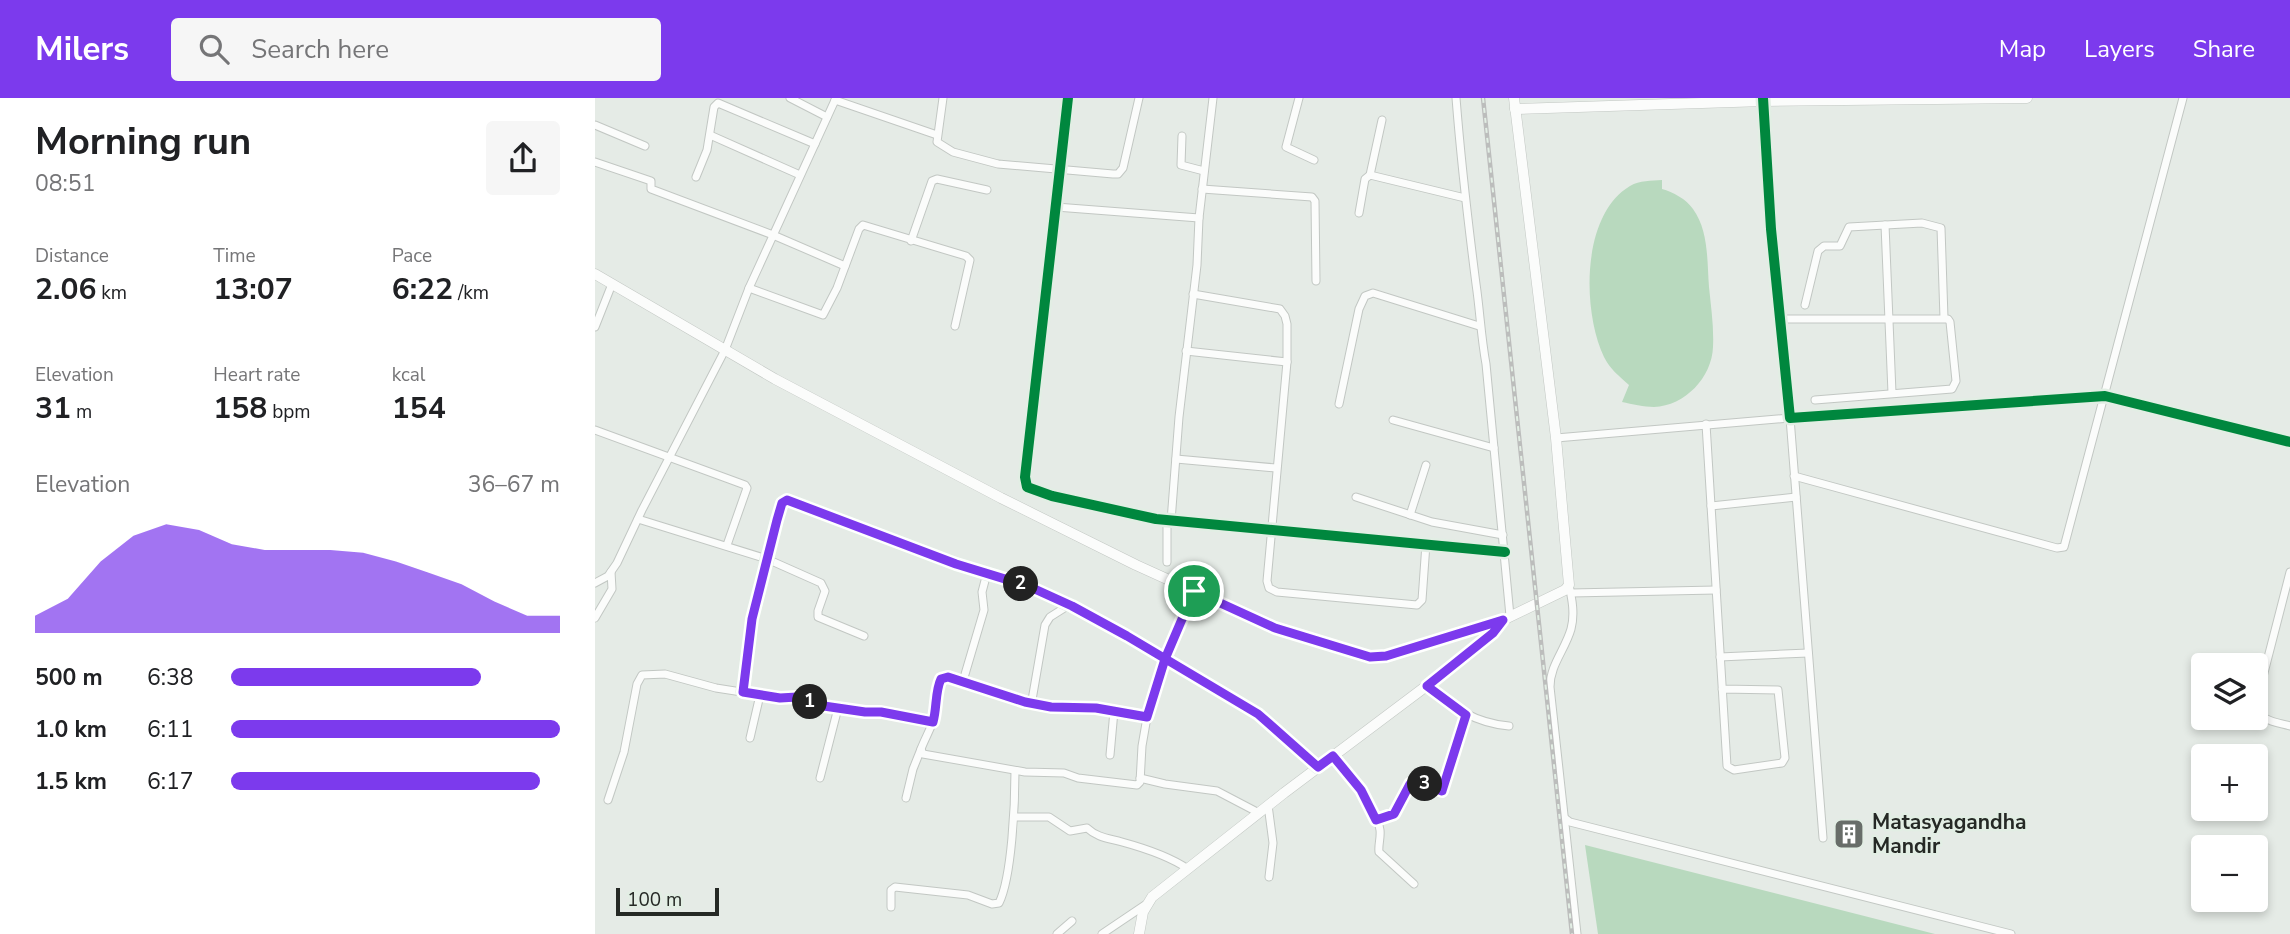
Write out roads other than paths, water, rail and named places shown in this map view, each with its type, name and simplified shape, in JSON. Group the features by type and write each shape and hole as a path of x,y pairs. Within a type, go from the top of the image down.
{"main road":[{"path":"595,274 725,350 951,474 1275,628 1370,657 1386,656 1507,618 1570,589 1556,438 1515,103 2027,98"},
{"path":"1139,934 1146,905 1318,767 1427,686 1493,633 1507,618"}],"street":[{"path":"790,98 827,117"},
{"path":"943,98 937,142 944,148 1012,166 1114,174 1121,172 1139,98"},
{"path":"1068,98 1035,372 1025,484 1029,489 1169,520 1505,552"},
{"path":"1167,562 1169,520 1213,98"},
{"path":"1299,98 1286,148 1314,160"},
{"path":"1456,98 1505,552 1507,618"},
{"path":"1794,476 2061,548 2068,540 2183,98"},
{"path":"595,583 611,572 725,350 748,288 836,99 937,135"},
{"path":"1764,100 1771,229 1790,418 1823,838"},
{"path":"696,177 710,135 714,107 718,103 814,144"},
{"path":"1359,212 1365,179 1370,175 1382,120"},
{"path":"595,125 645,146"},
{"path":"710,135 800,176"},
{"path":"1182,136 1181,165 1204,172"},
{"path":"595,162 649,180 651,189 773,235 845,266"},
{"path":"1370,175 1465,198"},
{"path":"911,241 932,181 937,179 987,191"},
{"path":"1202,189 1312,197 1315,201 1316,281"},
{"path":"1056,207 1199,218"},
{"path":"1805,305 1818,251 1828,245 1840,246 1849,227 1922,223 1941,228 1944,318"},
{"path":"1885,225 1892,393"},
{"path":"748,288 823,315 861,226 870,226 966,256 970,260 955,326"},
{"path":"595,327 612,284"},
{"path":"1193,293 1280,309 1285,316 1287,362 1271,530 1267,581 1269,588 1277,592 1420,604 1426,544"},
{"path":"1339,404 1359,309 1365,296 1373,293 1479,326"},
{"path":"1781,319 1944,318 1950,321 1955,386 1947,389 1815,400"},
{"path":"1186,351 1287,362"},
{"path":"1556,438 1706,424 2105,396 2290,442"},
{"path":"1393,420 1494,447"},
{"path":"1706,424 1722,689 1728,769 1776,766 1782,763 1785,758 1778,690 1722,689"},
{"path":"595,430 745,485 747,488 727,545"},
{"path":"1176,459 1276,468"},
{"path":"1410,515 1426,465"},
{"path":"1356,497 1451,526 1503,535"},
{"path":"1711,506 1796,497"},
{"path":"743,692 752,619 782,503 787,500 956,564 1028,586 1069,605 1258,714 1318,767"},
{"path":"638,519 767,559 824,585 818,617 864,636"},
{"path":"595,618 612,589 611,572"},
{"path":"2290,572 2256,704 2258,713 2264,719 2290,726"},
{"path":"963,681 984,610 982,592 987,573"},
{"path":"1577,934 1562,816 1550,678 1573,620 1570,589 1716,590"},
{"path":"921,749 926,755 1015,771 1065,773 1074,777 1130,786 1139,784 1147,717 1165,659 1194,591"},
{"path":"1030,702 1045,625 1049,617 1069,605"},
{"path":"1720,657 1808,653"},
{"path":"608,800 624,752 637,684 642,675 665,674 716,688 780,698 797,697 817,705 881,712 933,722"},
{"path":"906,798 912,769 933,722 941,679 948,677 1025,702 1057,708 1096,708 1147,717"},
{"path":"1427,686 1466,715 1483,722 1509,726"},
{"path":"750,738 760,695"},
{"path":"820,778 838,708"},
{"path":"1109,755 1114,711"},
{"path":"1376,820 1394,814 1410,784 1424,784 1442,791 1466,715"},
{"path":"1333,756 1361,790 1376,820 1380,830 1380,854 1414,884"},
{"path":"891,907 891,890 895,887 968,895 992,904 999,903 1014,817 1015,771"},
{"path":"1140,778 1217,791 1259,813"},
{"path":"1268,806 1273,844 1269,877"},
{"path":"1562,816 1570,822 2011,934"},
{"path":"1014,817 1049,817 1070,831 1087,828 1100,837 1171,859 1188,869"},
{"path":"1102,934 1146,905"},
{"path":"1057,934 1072,921"}],"railway":[{"path":"1483,98 1572,934"}],"place":[{"name":"Matasyagandha Mandir","path":"1849,834"}]}
